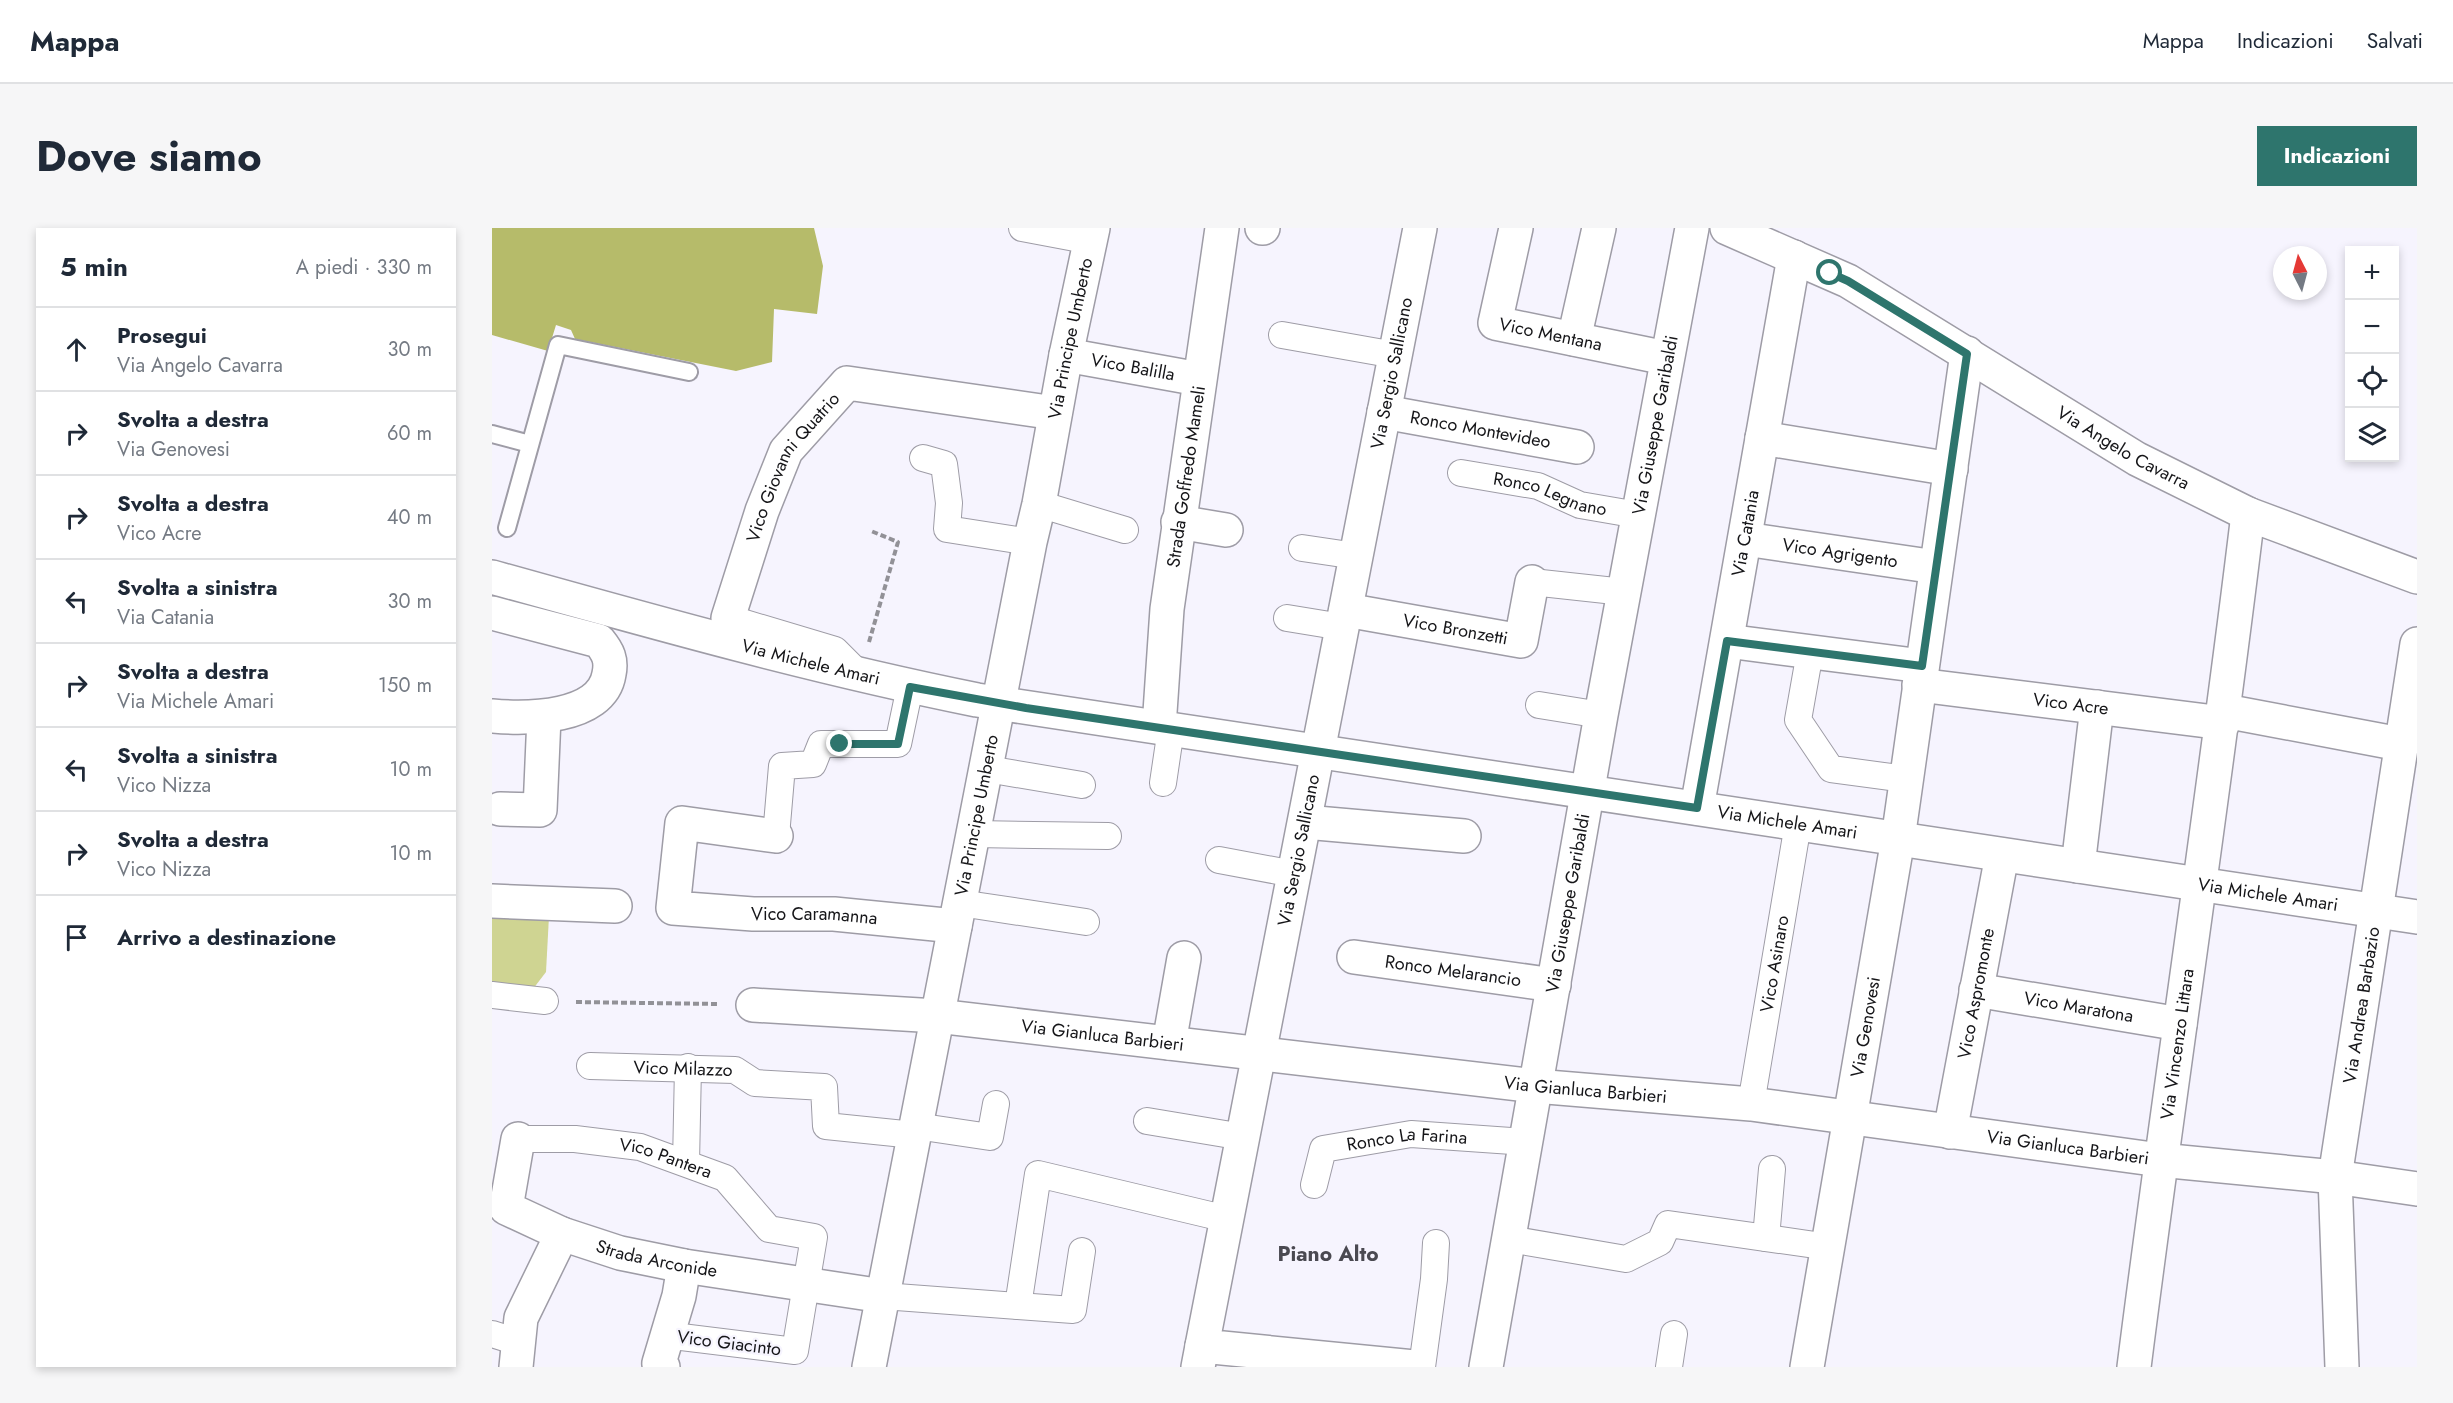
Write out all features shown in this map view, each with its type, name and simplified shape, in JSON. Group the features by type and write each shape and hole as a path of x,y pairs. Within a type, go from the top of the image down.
{"street":[{"path":"1022,228 1092,234"},
{"name":"Strada Goffredo Mameli","path":"1165,728 1167,609 1222,228"},
{"name":"Via Sergio Sallicano","path":"1200,1356 1420,228"},
{"name":"Vico Mentana","path":"1516,228 1495,323 1666,358"},
{"path":"1574,339 1599,228"},
{"name":"Via Giuseppe Garibaldi","path":"1486,1367 1601,715 1692,228"},
{"name":"Via Angelo Cavarra","path":"1727,228 1848,281 2137,459 2248,514 2417,577"},
{"name":"Via Principe Umberto","path":"869,1367 1030,542 1040,504 1066,355 1092,234"},
{"name":"Via Catania","path":"1697,808 1794,257"},
{"path":"1282,335 1395,355"},
{"name":"Via Genovesi","path":"1807,1367 1898,839 1967,354"},
{"name":"Vico Balilla","path":"1066,355 1199,379"},
{"name":"Vico Giovanni Quatrio","path":"859,674 835,650 728,618 762,511 786,451 847,383 1055,413"},
{"name":"Ronco Montevideo","path":"1384,412 1577,447"},
{"path":"1762,438 1951,469"},
{"path":"923,458 944,464 949,503 947,529 1030,542"},
{"name":"Ronco Legnano","path":"1461,473 1538,486 1580,505 1638,514"},
{"path":"1040,504 1125,530"},
{"name":"Via Vincenzo Littara","path":"2134,1367 2160,1160 2224,717 2248,514"},
{"path":"1178,522 1226,530"},
{"name":"Vico Agrigento","path":"1745,539 1936,567"},
{"path":"1302,548 1356,556"},
{"name":"Via Michele Amari","path":"492,577 725,642 910,687 999,703 2417,917"},
{"name":"Vico Bronzetti","path":"1344,618 1521,641 1532,582 1624,592"},
{"path":"492,613 599,641 611,662 608,682 599,695 579,708 544,717 492,716"},
{"path":"1287,618 1344,618"},
{"name":"Vico Acre","path":"1727,641 1810,652 1921,676 2097,707 2224,717 2400,744"},
{"name":"Via Andrea Barbazio","path":"2342,1367 2335,1177 2417,644"},
{"path":"1810,652 1798,720 1831,769 1906,779"},
{"path":"776,836 782,766 813,764 821,744 898,744 910,687"},
{"path":"1539,705 1601,715"},
{"path":"2078,866 2097,707"},
{"path":"500,809 540,810 544,717"},
{"path":"1163,783 1165,728"},
{"path":"987,769 1082,785"},
{"path":"1305,822 1464,837"},
{"name":"Vico Caramanna","path":"776,836 682,823 673,908 753,914 958,915"},
{"name":"Vico Asinaro","path":"1751,1104 1798,824"},
{"path":"974,834 1108,836"},
{"name":"Vico Aspromonte","path":"1950,1132 2002,855"},
{"path":"1219,860 1294,874"},
{"path":"492,901 615,906"},
{"path":"958,915 1086,922"},
{"name":"Ronco Melarancio","path":"1354,957 1554,985"},
{"path":"1169,1043 1184,958"},
{"name":"Vico Maratona","path":"1976,990 2180,1024"},
{"path":"492,995 545,1001"},
{"name":"Via Gianluca Barbieri","path":"753,1005 937,1016 1535,1086 1751,1104 2160,1160 2335,1177 2417,1189"},
{"name":"Vico Milazzo","path":"590,1066 735,1070 755,1083 824,1087 826,1126 915,1130"},
{"path":"686,1164 688,1067"},
{"path":"915,1130 990,1137 996,1104"},
{"path":"1147,1121 1243,1137"},
{"name":"Ronco La Farina","path":"1314,1185 1323,1149 1410,1134 1527,1142"},
{"name":"Vico Pantera","path":"518,1139 575,1139 640,1147 724,1178 731,1183 769,1229 814,1237 805,1283"},
{"name":"Strada Arconide","path":"518,1139 506,1208 562,1234 620,1253 684,1266 883,1296"},
{"path":"1766,1239 1772,1169"},
{"path":"1018,1306 1038,1174 1227,1220"},
{"path":"1509,1239 1626,1259 1660,1242 1668,1224 1829,1247"},
{"path":"508,1347 562,1234"},
{"path":"1422,1367 1434,1279 1436,1243"},
{"path":"883,1296 1073,1310 1082,1251"},
{"path":"664,1351 679,1296 684,1266"},
{"name":"Vico Giacinto","path":"664,1351 795,1351 805,1283"},
{"path":"1669,1367 1674,1334"},
{"path":"1200,1356 1414,1367"}],"lane":[{"path":"507,528 558,345 689,372"},
{"path":"492,434 530,444"}],"path":[{"path":"859,674 898,542 871,531"},
{"path":"545,1001 753,1005"}],"green space":[{"path":"492,228 814,228 823,266 817,314 774,309 772,362 736,371 575,339 571,330 556,325 548,351 492,335"},
{"path":"492,914 549,916 546,972 533,989 492,984"}],"district":[{"name":"Piano Alto","path":"1328,1254"}],"route":[{"path":"840,744 898,744 910,687 1026,708 1697,808 1727,641 1922,666 1967,354 1848,281 1830,273"}]}
